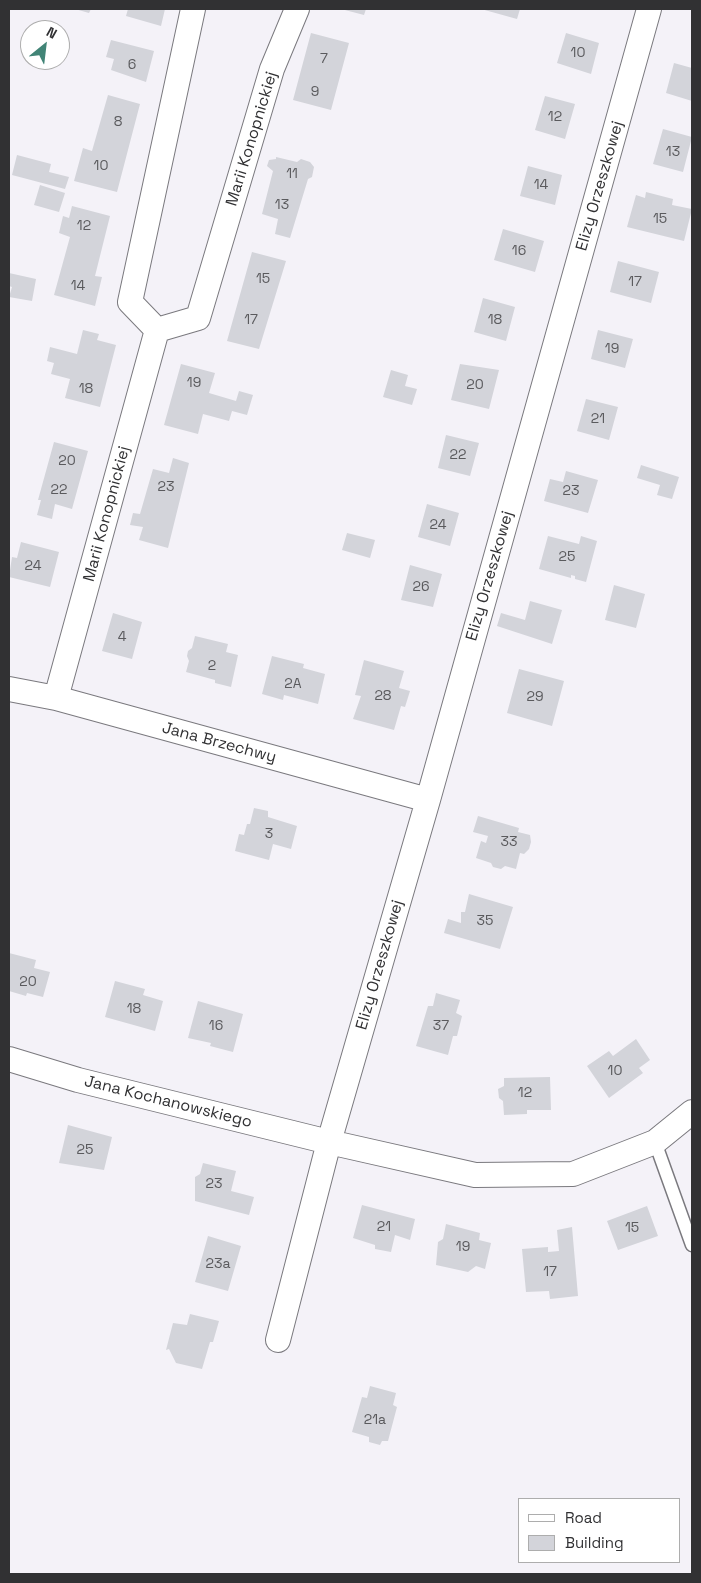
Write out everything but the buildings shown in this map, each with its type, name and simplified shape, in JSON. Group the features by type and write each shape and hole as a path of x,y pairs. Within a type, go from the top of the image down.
{"street":[{"path":"157,330 130,302 194,9"},
{"name":"Marii Konopnickiej","path":"56,698 157,330 198,318 272,69 297,9"},
{"name":"Elizy Orzeszkowej","path":"329,1142 428,800 649,9"},
{"name":"Jana Brzechwy","path":"9,689 56,698 428,800"},
{"name":"Jana Kochanowskiego","path":"9,1059 78,1080 329,1142 475,1175 574,1174 656,1142 692,1112"},
{"path":"278,1340 329,1142"}],"lane":[{"path":"656,1142 692,1245"}]}
